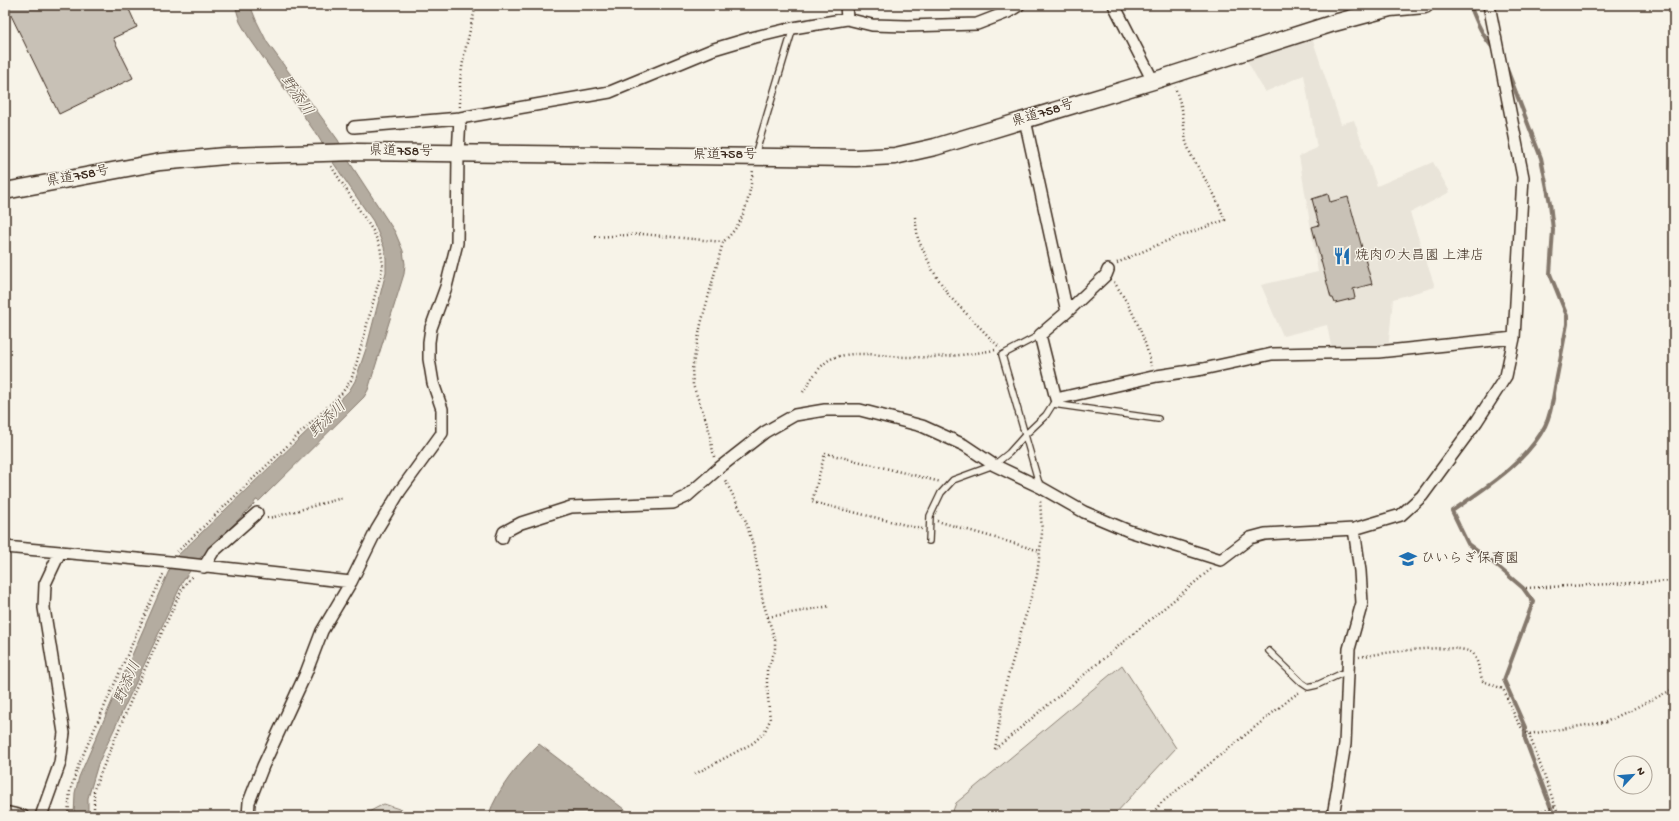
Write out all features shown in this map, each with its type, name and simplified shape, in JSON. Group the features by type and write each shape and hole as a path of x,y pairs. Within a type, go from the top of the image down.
{"main road":[{"name":"県道758号","path":"5,191 160,162 225,156 356,152 856,158 895,156 935,147 1025,120 1334,23 1390,8 1425,5"}],"street":[{"path":"846,5 847,19"},
{"path":"354,127 460,118 610,92 714,49 793,28 847,19 872,25 907,26 977,24 1008,12 1019,5"},
{"path":"1114,5 1153,81"},
{"path":"502,538 504,532 521,523 571,507 673,503 686,497 719,468 765,432 795,415 825,410 860,410 922,426 964,445 994,465 1040,487 1084,512 1129,531 1221,560 1250,538 1265,534 1354,529 1401,515 1422,496 1477,421 1506,376 1514,338 1523,177 1489,5"},
{"path":"248,816 249,802 272,744 280,731 322,631 351,582 377,529 400,491 442,433 442,409 433,383 429,359 429,342 431,328 446,287 457,243 460,118"},
{"path":"1025,120 1067,312"},
{"path":"1107,273 1067,312 1040,335 1055,402 1153,377 1203,369 1272,354 1378,352 1514,338"},
{"path":"201,566 213,552 253,517"},
{"path":"1333,816 1345,744 1349,649 1362,603 1360,571 1354,529"},
{"path":"5,547 168,562 351,582"},
{"path":"41,816 60,763 64,733 44,608 45,584 60,552"},
{"path":"5,812 19,816"}],"lane":[{"path":"755,156 793,28"},
{"path":"1040,335 1002,355 1026,434 1040,487"},
{"path":"929,541 930,519 941,493 949,484 953,480 994,465 1009,453 1046,415 1055,402 1158,419"},
{"path":"1269,651 1308,687 1317,685 1347,671"}],"path":[{"path":"460,118 460,81 464,56 476,5"},
{"path":"1153,377 1149,355 1128,302 1107,273 1113,265 1164,242 1225,220 1215,196 1191,155 1186,142 1182,109 1173,81"},
{"path":"695,774 753,743 764,733 770,720 767,670 775,650 776,640 768,617 759,580 754,548 745,519 712,453 708,426 693,385 692,369 701,324 723,242 731,235 744,215 749,199 755,156"},
{"path":"68,816 70,791 80,764 168,562 342,393 351,380 383,266 380,246 373,231 331,165"},
{"path":"802,392 820,368 835,357 867,354 910,357 953,356 1001,349 950,297 933,271 918,239 915,217"},
{"path":"595,237 642,234 723,242"},
{"path":"930,531 812,502 825,453 949,484"},
{"path":"1040,487 1042,533 1037,576 1005,686 995,749 1221,560"},
{"path":"253,517 274,517 342,498"},
{"path":"930,519 1040,551"},
{"path":"94,816 94,789 137,686 183,587 201,566"},
{"path":"1526,588 1674,581"},
{"path":"768,617 830,606"},
{"path":"1348,658 1412,649 1450,648 1469,651 1474,654 1479,673 1483,681 1503,689 1520,726 1529,734 1559,816"},
{"path":"1151,816 1160,804 1290,698 1308,687"},
{"path":"1529,734 1606,722 1674,689"},
{"path":"1527,816 1556,806"}],"shaded area":[{"path":"1312,38 1341,124 1354,120 1377,186 1433,162 1450,192 1410,213 1435,287 1393,299 1388,350 1332,351 1327,325 1283,336 1261,285 1318,272 1299,156 1317,148 1304,75 1265,92 1246,59"},
{"path":"1122,665 1176,748 1115,814 1116,816 951,816 956,803"},
{"path":"384,804 420,816 361,816"}],"water":[{"name":"野添川","path":"235,5 250,5 267,42 338,140 350,163 395,232 403,251 405,264 404,274 368,390 364,397 259,501 256,500 254,504 197,561 183,581 98,764 88,798 88,816 74,816 75,793 79,777 174,559 349,391 355,381 367,346 386,272 384,247 373,221 332,161 319,138 248,36 240,22"},
{"path":"539,744 633,816 488,816 492,805 509,777"}],"building":[{"path":"6,5 127,5 137,27 113,38 133,78 59,114"},
{"name":"焼肉の大昌園 上津店","path":"1328,194 1330,202 1348,197 1372,284 1353,289 1355,298 1335,303 1333,298 1331,298 1312,227 1319,225 1312,199"}],"waterway":[{"path":"1470,5 1483,34 1495,50"},
{"path":"1507,69 1541,158 1550,203 1553,230 1550,274 1567,316 1567,324 1553,402 1545,426 1527,452 1504,474 1452,511 1468,544 1523,588 1533,602 1504,680 1525,727 1525,739 1554,816"}],"place":[{"name":"焼肉の大昌園 上津店","path":"1342,256"},
{"name":"ひいらぎ保育園","path":"1408,559"}]}
